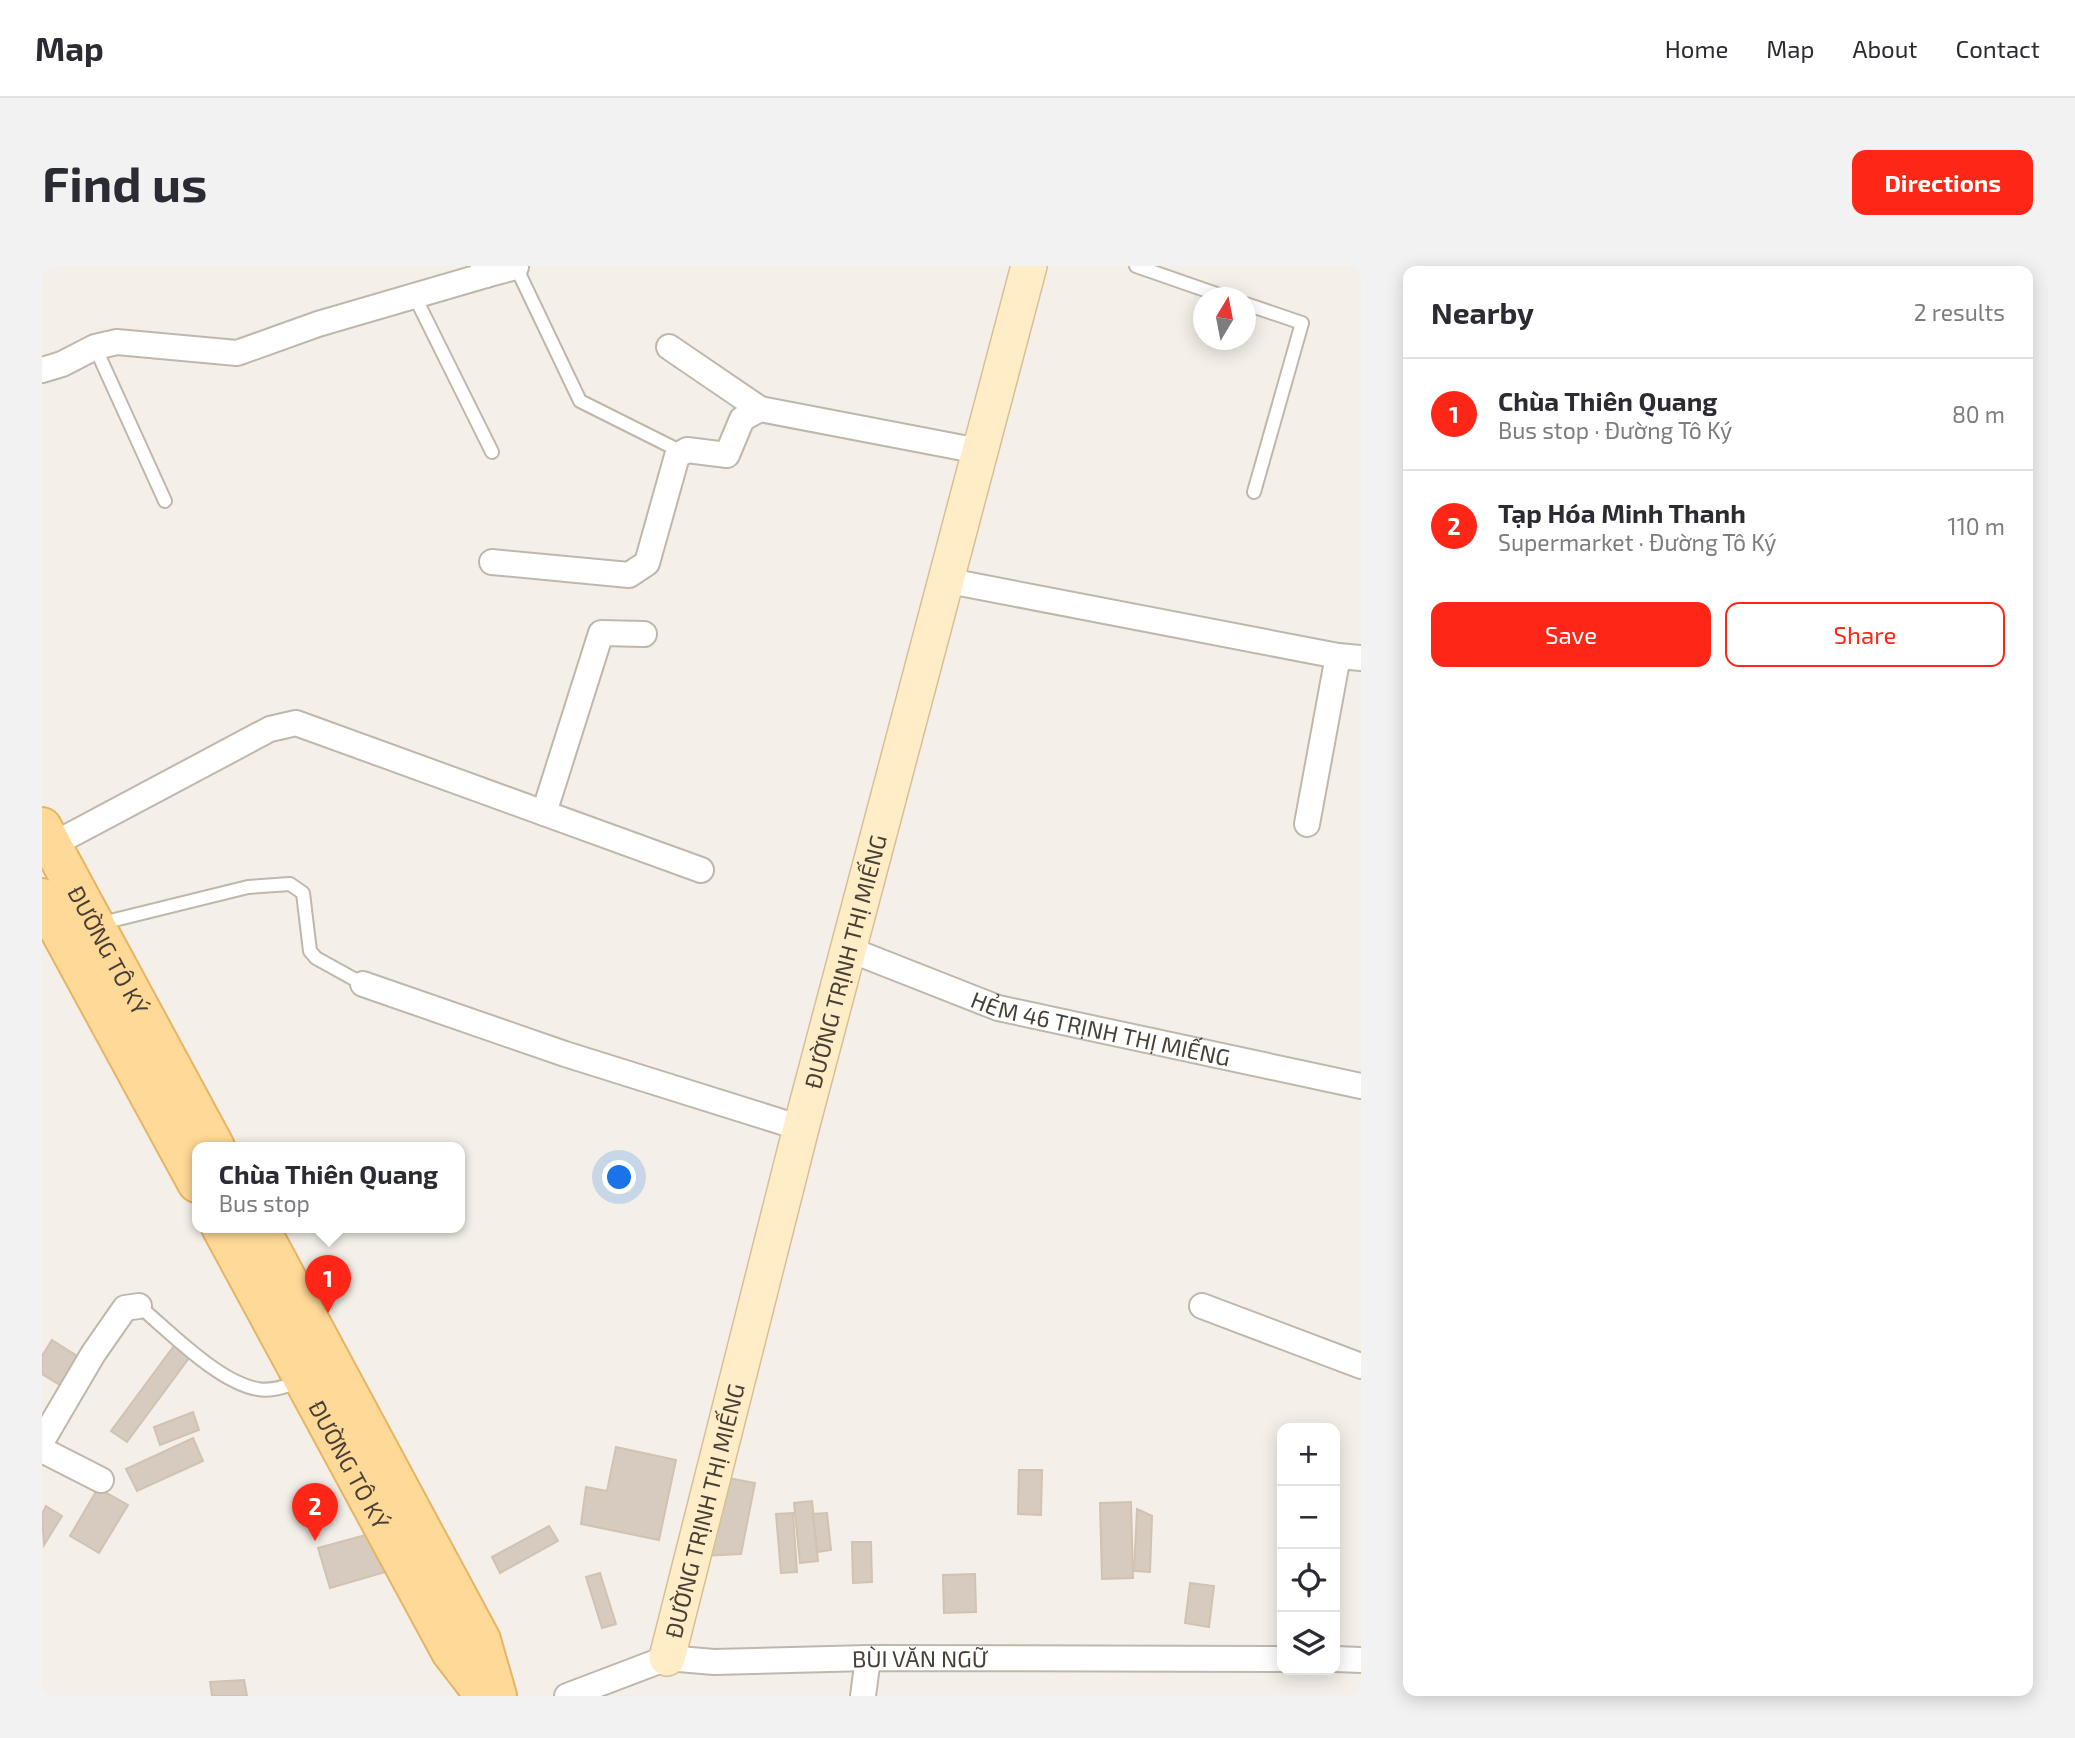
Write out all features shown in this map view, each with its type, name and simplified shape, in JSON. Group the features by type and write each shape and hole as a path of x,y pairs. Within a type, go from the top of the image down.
{"main road":[{"name":"ĐƯỜNG TRỊNH THỊ MIẾNG","path":"667,1658 801,1128 1029,266"},
{"name":"ĐƯỜNG TÔ KÝ","path":"47,836 212,1142"},
{"name":"ĐƯỜNG TÔ KÝ","path":"42,898 192,1173"},
{"name":"ĐƯỜNG TÔ KÝ","path":"224,1233 451,1653 485,1696"},
{"name":"ĐƯỜNG TÔ KÝ","path":"262,1233 481,1640 497,1696"}],"street":[{"path":"42,370 62,364 95,347 117,342 237,353 485,271 516,267"},
{"path":"669,347 760,409 979,451"},
{"path":"492,562 629,575 637,571 647,563 677,456 682,452 727,456 742,419 760,409"},
{"path":"944,580 1350,657 1307,824"},
{"path":"544,813 601,634 644,634"},
{"path":"47,836 270,729 296,723 701,870"},
{"name":"HẺM 46 TRỊNH THỊ MIẾNG","path":"848,949 998,1008 1361,1086"},
{"path":"363,984 565,1054 801,1128"},
{"path":"42,1441 93,1354 125,1308 139,1306"},
{"path":"1202,1307 1361,1366"},
{"path":"42,1450 101,1480"},
{"name":"BÙI VĂN NGỮ","path":"567,1696 667,1658 714,1662 869,1658 1277,1659"},
{"path":"863,1696 869,1658"},
{"path":"1340,1659 1361,1660"}],"lane":[{"path":"1136,266 1196,287"},
{"path":"516,267 580,401 682,452"},
{"path":"414,295 492,452"},
{"path":"1254,492 1302,323 1256,308"},
{"path":"95,347 165,501"},
{"path":"94,925 236,889 290,884 303,893 310,951 316,958 363,984"},
{"path":"139,1306 202,1359 241,1383 259,1390 304,1380"}],"building":[{"path":"52,1340 82,1359 65,1388 42,1374 42,1356"},
{"path":"176,1343 192,1354 127,1442 111,1431"},
{"path":"193,1412 199,1430 160,1445 154,1427"},
{"path":"193,1438 203,1461 137,1491 126,1469"},
{"path":"616,1447 676,1460 659,1540 581,1524 586,1487 607,1491"},
{"path":"1019,1470 1042,1470 1041,1515 1018,1514"},
{"path":"718,1476 755,1483 741,1554 700,1556"},
{"path":"98,1488 128,1505 99,1553 70,1536"},
{"path":"812,1501 818,1561 800,1563 794,1503"},
{"path":"1131,1502 1133,1578 1102,1579 1100,1503"},
{"path":"46,1506 62,1516 44,1545 42,1514"},
{"path":"1137,1509 1152,1516 1150,1572 1134,1571"},
{"path":"793,1513 797,1572 781,1573 776,1514"},
{"path":"827,1513 831,1550 817,1552 813,1514"},
{"path":"549,1526 558,1541 500,1573 492,1557"},
{"path":"373,1533 385,1572 330,1588 318,1548"},
{"path":"852,1542 871,1542 872,1582 853,1583"},
{"path":"600,1573 616,1624 602,1628 586,1577"},
{"path":"975,1574 976,1612 944,1613 943,1575"},
{"path":"1190,1583 1214,1586 1209,1627 1185,1623"},
{"path":"244,1680 247,1696 212,1696 210,1682"}],"place":[{"name":"Chùa Thiên Quang","path":"328,1313"},
{"name":"Tạp Hóa Minh Thanh","path":"315,1541"}]}
